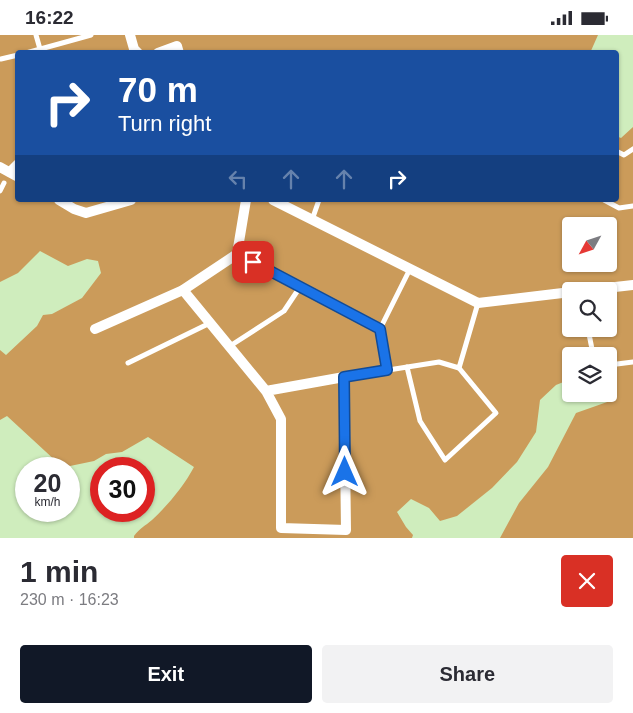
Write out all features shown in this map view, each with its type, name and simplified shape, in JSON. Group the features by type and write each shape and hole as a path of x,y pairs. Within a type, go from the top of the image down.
{"street":[{"path":"130,35 135,50"},
{"path":"166,50 177,46 178,50"},
{"path":"0,167 14,175"},
{"path":"62,202 86,213 124,202"},
{"path":"95,329 183,290 237,254 246,202"},
{"path":"277,202 478,303 562,293"},
{"path":"617,287 633,285"},
{"path":"183,290 266,391 281,419 282,528 346,530 344,377 266,391"}],"lane":[{"path":"36,35 40,49"},
{"path":"36,50 91,35"},
{"path":"1,59 15,56"},
{"path":"619,152 624,155 633,149"},
{"path":"0,191 4,183"},
{"path":"312,220 318,202"},
{"path":"608,202 619,208 633,207"},
{"path":"237,254 380,329"},
{"path":"387,370 380,329 410,269"},
{"path":"229,347 284,311 300,287"},
{"path":"459,368 478,303"},
{"path":"128,363 210,323"},
{"path":"344,377 387,370 439,362 459,368 496,413 445,460 420,421 407,367"},
{"path":"617,364 633,362"}],"shaded area":[{"path":"0,35 598,35 591,50 15,50 15,202 619,202 619,137 621,138 633,127 633,538 500,538 519,503 548,467 576,413 607,402 617,402 617,347 562,347 562,383 556,385 540,400 536,432 517,462 492,488 457,516 440,521 429,508 411,499 397,512 413,535 412,538 134,538 138,531 149,522 155,522 155,517 170,502 194,467 148,437 122,452 106,454 101,457 90,457 90,462 80,464 80,457 51,457 7,416 0,420 0,350 6,355 37,326 43,315 52,314 82,298 101,273 98,261 87,259 68,266 40,251 18,273 0,282"}],"route":[{"path":"253,262 380,329 387,370 344,377 345,472"}]}
